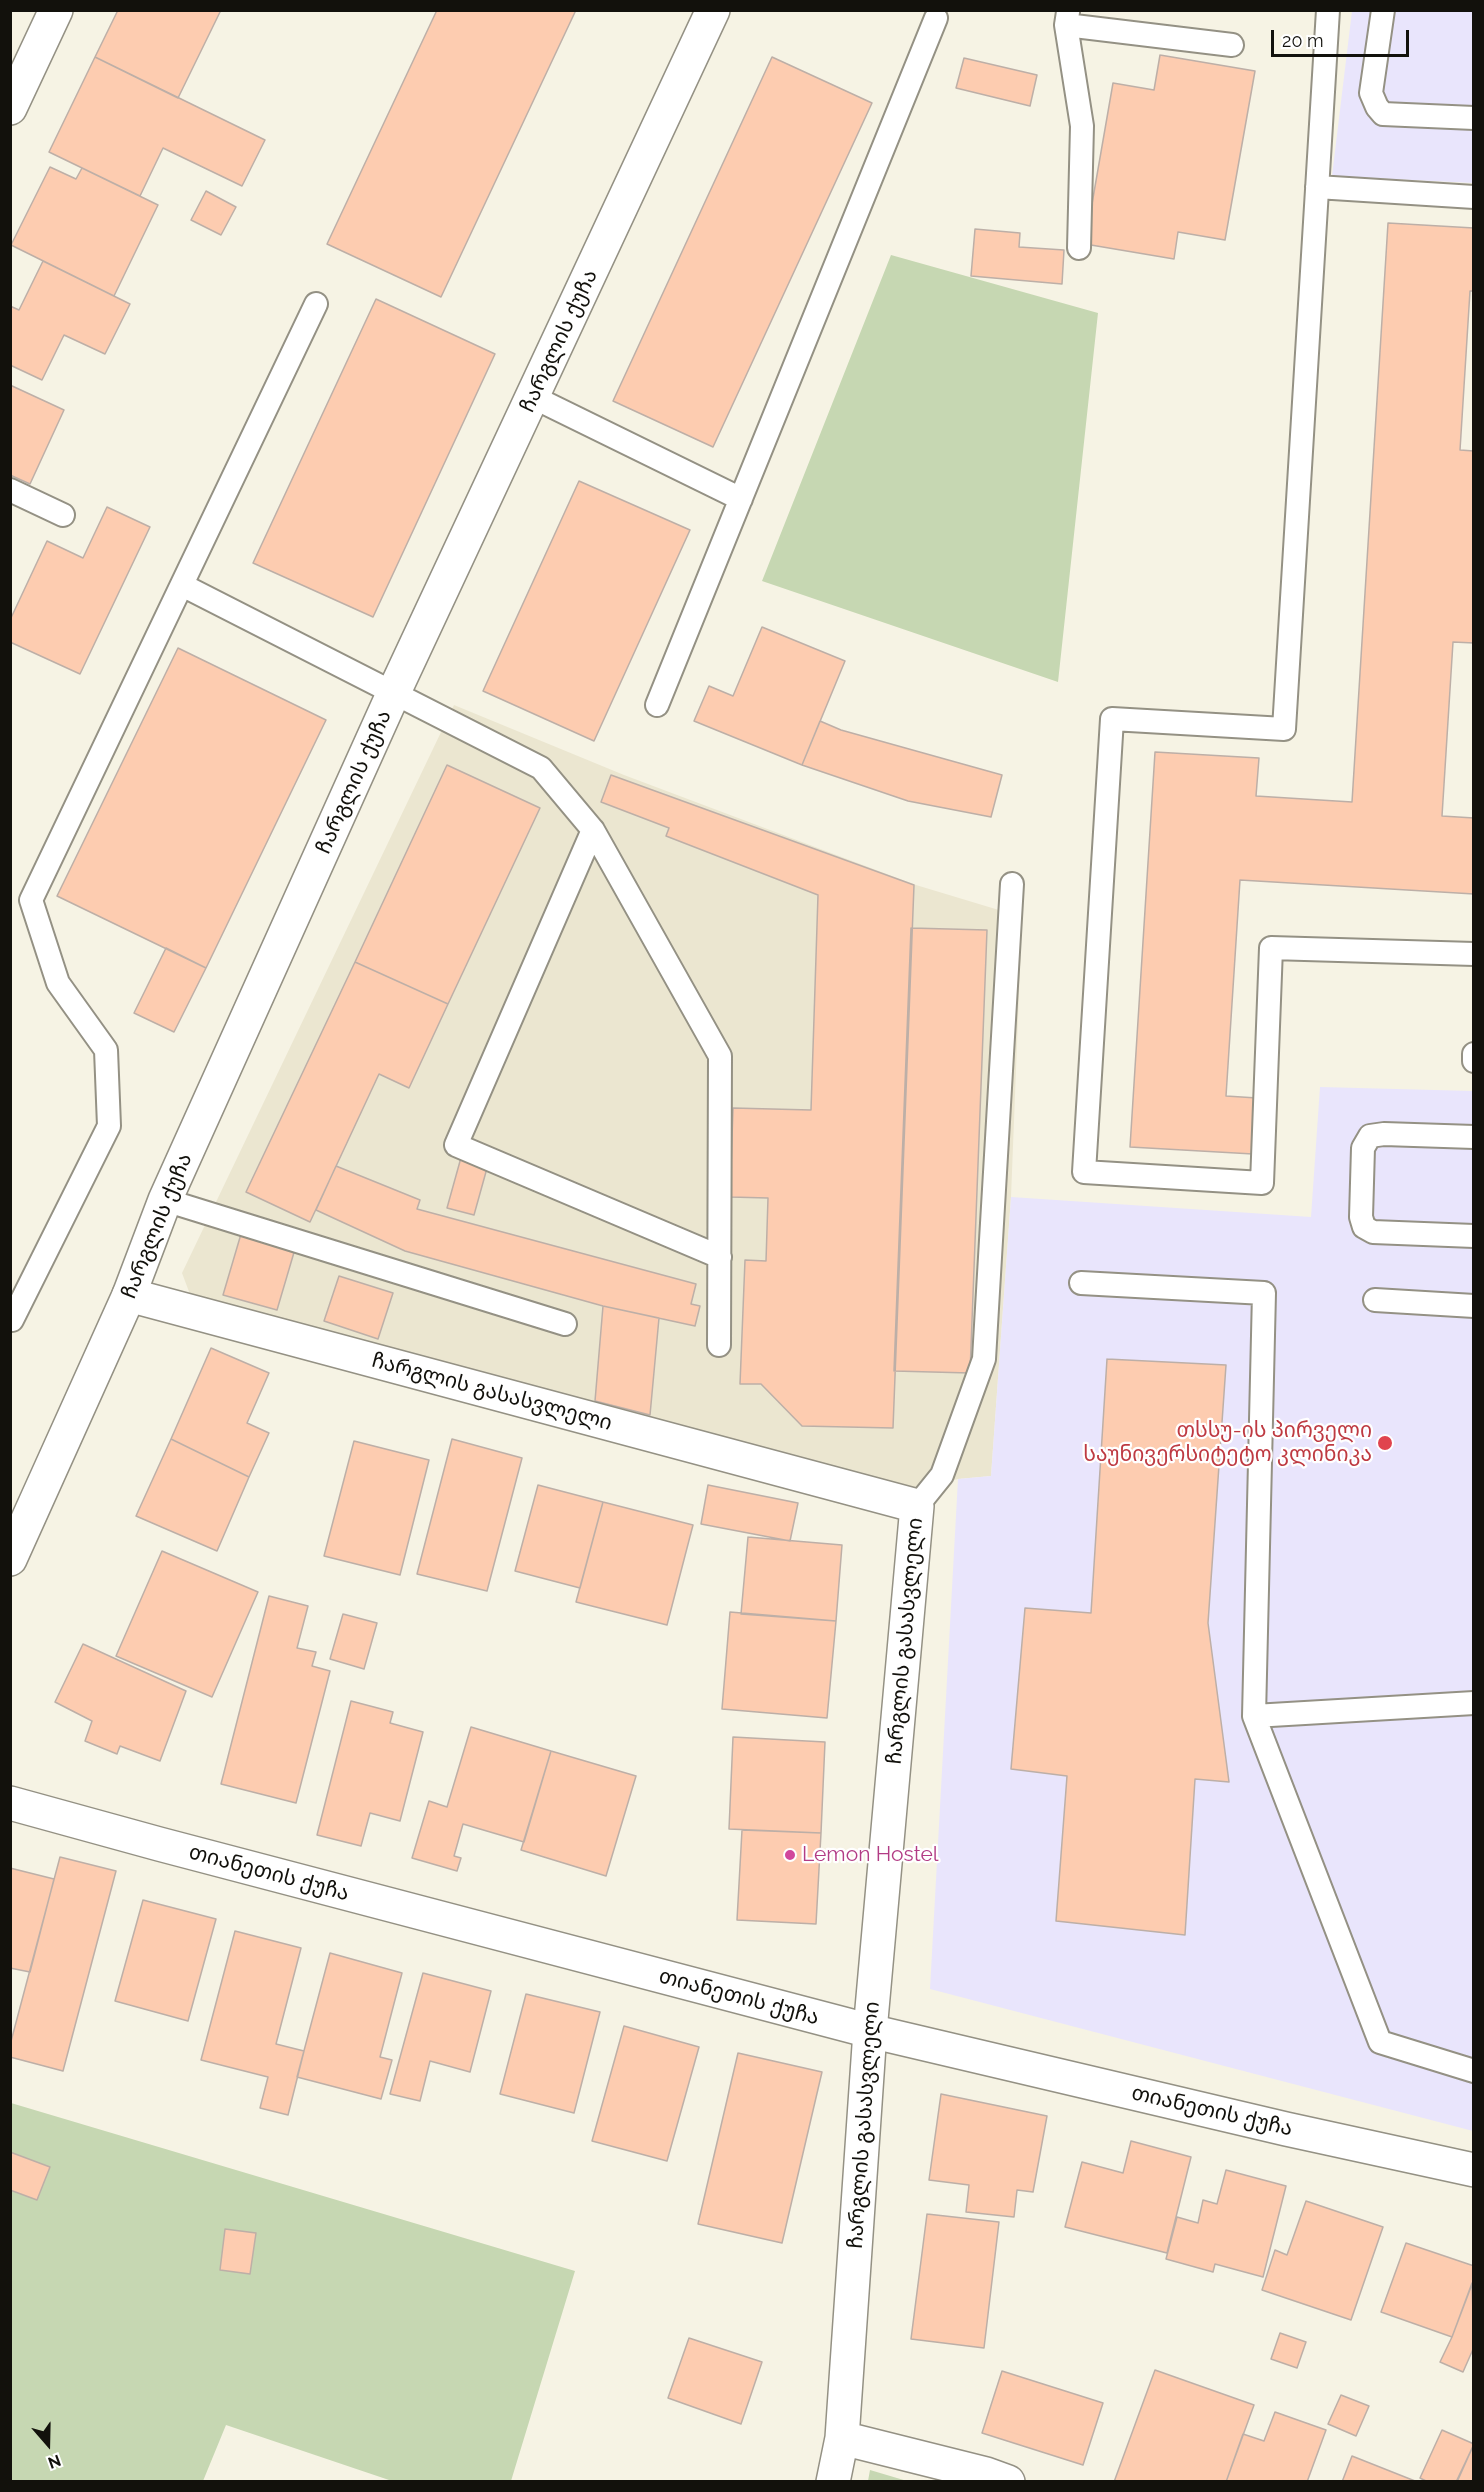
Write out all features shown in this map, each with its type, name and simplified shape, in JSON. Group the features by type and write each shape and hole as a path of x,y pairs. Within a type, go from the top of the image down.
{"street":[{"path":"10,108 56,10"},
{"name":"ჩარგლის ქუჩა","path":"10,1559 129,1295 165,1200 394,692 713,10"},
{"name":"ჩარგლის გასასვლელი","path":"129,1295 917,1506 870,2031 842,2438 833,2481"},
{"name":"თიანეთის ქუჩა","path":"10,1803 870,2031 1473,2170"},
{"path":"842,2438 1008,2481"}],"lane":[{"path":"1328,10 1284,729 1112,719 1084,1172 1262,1183 1271,948 1473,954"},
{"path":"1383,10 1371,93 1377,107 1383,114 1473,118"},
{"path":"657,705 936,18"},
{"path":"1079,248 1082,126 1067,18 1232,45"},
{"path":"1317,187 1473,197"},
{"path":"12,1320 109,1126 106,1050 58,983 32,900 316,304"},
{"path":"533,397 741,499"},
{"path":"10,490 63,515"},
{"path":"182,585 541,768 593,830 720,1056 719,1345"},
{"path":"593,830 456,1145 720,1257"},
{"path":"917,1506 942,1475 984,1359 1012,884"},
{"path":"1473,1054 1473,1061"},
{"path":"1473,1137 1384,1134 1370,1136 1363,1148 1361,1217 1364,1227 1373,1232 1473,1236"},
{"path":"165,1200 565,1324"},
{"path":"1081,1283 1264,1293 1254,1716 1380,2042 1473,2071"},
{"path":"1375,1300 1473,1306"},
{"path":"1254,1716 1473,1703"}],"shaded area":[{"path":"1352,11 1473,11 1473,183 1332,176"},
{"path":"454,705 624,775 916,885 1022,917 1011,1197 991,1476 958,1479 897,1493 191,1297 182,1273"},
{"path":"1320,1087 1473,1091 1473,2131 930,1989 958,1479 991,1476 1011,1197 1311,1217"}],"green space":[{"path":"891,255 1098,313 1058,682 762,581"},
{"path":"11,2103 575,2271 511,2481 392,2481 226,2425 203,2481 11,2480"},
{"path":"870,2470 907,2481 868,2481"}],"building":[{"path":"118,10 221,10 178,98 95,57"},
{"path":"437,10 576,10 441,297 327,244"},
{"path":"1160,55 1255,71 1225,240 1178,232 1174,259 1085,244 1113,83 1154,90"},
{"path":"95,57 265,140 242,186 163,148 140,196 49,152"},
{"path":"772,57 872,103 713,447 613,401"},
{"path":"964,58 1037,75 1030,106 956,88"},
{"path":"50,167 76,179 82,168 158,205 114,296 11,245"},
{"path":"206,191 236,207 221,235 191,220"},
{"path":"1388,223 1474,228 1474,291 1470,291 1460,450 1474,451 1474,643 1453,642 1442,816 1474,818 1474,894 1240,880 1226,1096 1257,1098 1253,1154 1130,1147 1155,752 1259,758 1256,796 1352,802"},
{"path":"975,229 1020,233 1019,247 1064,250 1062,284 971,276"},
{"path":"43,261 130,304 105,354 64,335 42,380 10,365 10,306 19,310"},
{"path":"376,299 495,354 373,617 253,563"},
{"path":"10,385 64,410 30,484 10,475"},
{"path":"579,481 690,530 594,741 483,691"},
{"path":"107,507 150,527 80,674 10,642 10,620 47,541 83,558"},
{"path":"762,627 845,661 802,765 694,721 709,686 733,696"},
{"path":"178,648 326,720 206,968 57,896"},
{"path":"820,721 841,730 1002,775 991,817 908,801 802,765"},
{"path":"447,765 540,808 448,1004 355,962"},
{"path":"611,775 914,885 893,1428 802,1426 761,1384 740,1384 745,1260 766,1261 768,1198 730,1197 733,1108 811,1110 818,895 666,836 669,828 601,802"},
{"path":"911,928 987,930 970,1373 894,1371"},
{"path":"166,948 206,968 174,1032 134,1013"},
{"path":"355,962 448,1004 409,1088 379,1074 310,1222 246,1192"},
{"path":"462,1154 489,1161 474,1215 447,1208"},
{"path":"336,1166 420,1200 417,1209 696,1284 691,1304 700,1306 695,1326 603,1306 405,1251 316,1210"},
{"path":"241,1234 295,1249 277,1310 223,1295"},
{"path":"339,1276 393,1293 378,1339 324,1321"},
{"path":"603,1306 659,1318 650,1415 595,1401"},
{"path":"211,1348 269,1373 247,1423 269,1433 249,1477 171,1439"},
{"path":"1107,1359 1226,1365 1208,1623 1229,1782 1195,1779 1185,1935 1056,1921 1067,1776 1011,1769 1025,1608 1091,1613"},
{"path":"171,1439 249,1477 217,1551 136,1516"},
{"path":"452,1439 522,1458 487,1591 417,1574"},
{"path":"354,1441 429,1460 400,1575 324,1556"},
{"path":"538,1485 603,1502 580,1588 515,1571"},
{"path":"708,1485 798,1503 790,1541 701,1524"},
{"path":"603,1502 693,1525 667,1625 576,1602"},
{"path":"748,1537 842,1545 836,1621 741,1614"},
{"path":"162,1551 258,1592 212,1697 116,1656"},
{"path":"269,1596 308,1606 297,1648 316,1652 312,1666 330,1671 296,1803 221,1784"},
{"path":"730,1612 836,1621 827,1718 722,1709"},
{"path":"343,1614 377,1623 364,1669 330,1659"},
{"path":"83,1644 186,1691 160,1761 120,1746 117,1754 85,1741 92,1721 55,1702"},
{"path":"351,1701 393,1712 390,1723 423,1732 400,1821 370,1813 361,1846 317,1835"},
{"path":"471,1727 551,1751 524,1842 463,1824 454,1856 461,1858 457,1871 412,1858 429,1801 447,1807"},
{"path":"733,1737 825,1742 821,1833 729,1829"},
{"path":"551,1751 636,1776 606,1876 521,1850"},
{"path":"742,1830 821,1833 816,1924 737,1920"},
{"path":"60,1857 116,1871 63,2071 10,2057 10,2045"},
{"path":"10,1868 54,1879 30,1972 10,1968"},
{"path":"143,1900 216,1919 188,2021 115,2001"},
{"path":"235,1931 301,1948 276,2044 304,2051 288,2115 260,2108 268,2077 201,2060"},
{"path":"330,1953 402,1973 380,2057 392,2060 381,2099 297,2077"},
{"path":"423,1973 491,1991 470,2072 430,2061 420,2101 390,2094"},
{"path":"526,1994 600,2012 574,2113 500,2094"},
{"path":"624,2026 699,2047 667,2161 592,2141"},
{"path":"738,2053 822,2072 782,2243 698,2224"},
{"path":"941,2094 1047,2116 1033,2192 1017,2190 1014,2217 966,2212 969,2185 929,2180"},
{"path":"1131,2141 1191,2157 1167,2253 1065,2227 1082,2162 1123,2173"},
{"path":"10,2152 50,2167 37,2200 10,2190"},
{"path":"1226,2170 1286,2186 1263,2277 1215,2264 1213,2272 1166,2259 1177,2217 1198,2223 1203,2200 1217,2204"},
{"path":"1306,2201 1383,2227 1351,2320 1262,2290 1275,2250 1287,2255"},
{"path":"927,2214 999,2222 984,2348 911,2339"},
{"path":"225,2229 256,2233 250,2274 220,2270"},
{"path":"1406,2243 1474,2266 1474,2279 1452,2337 1381,2312"},
{"path":"1472,2283 1474,2347 1463,2372 1440,2362"},
{"path":"1280,2333 1306,2342 1297,2368 1271,2359"},
{"path":"689,2338 762,2362 741,2424 668,2398"},
{"path":"1155,2370 1254,2405 1226,2482 1114,2482"},
{"path":"1002,2371 1103,2403 1083,2465 982,2433"},
{"path":"1341,2395 1369,2406 1356,2436 1328,2424"},
{"path":"1275,2412 1326,2430 1307,2482 1226,2482 1243,2434 1264,2441"},
{"path":"1442,2430 1474,2444 1456,2482 1428,2482 1420,2478"},
{"path":"1474,2444 1474,2482 1457,2482"},
{"path":"1352,2456 1415,2481 1415,2482 1342,2482"}],"place":[{"name":"თსსუ-ის პირველი საუნივერსიტეტო კლინიკა","path":"1385,1443"},
{"name":"Lemon Hostel","path":"790,1855"}]}
